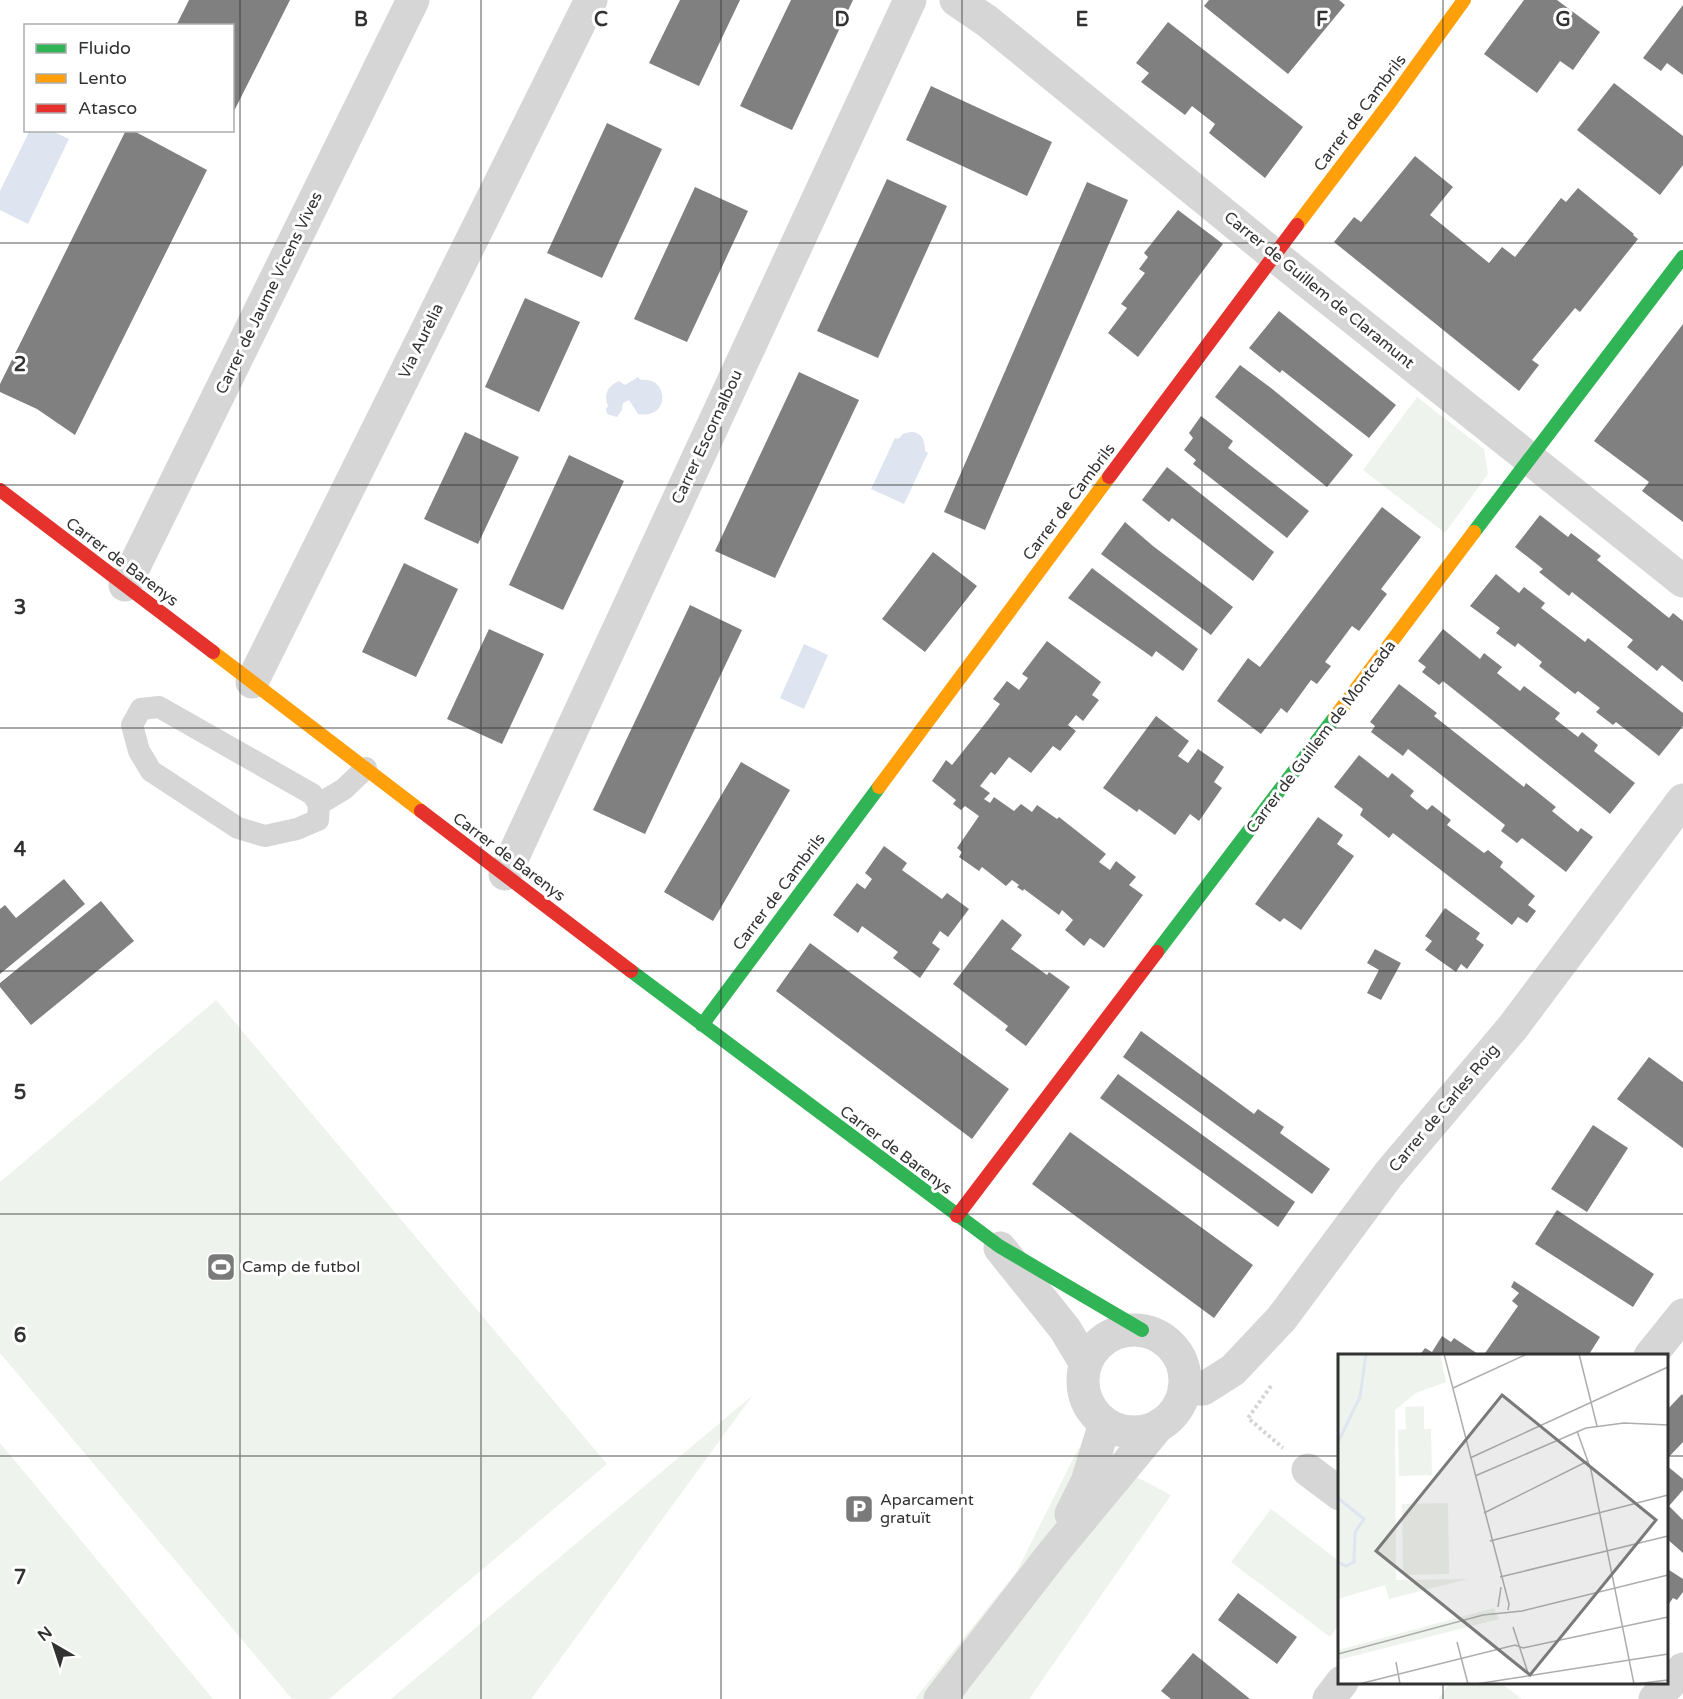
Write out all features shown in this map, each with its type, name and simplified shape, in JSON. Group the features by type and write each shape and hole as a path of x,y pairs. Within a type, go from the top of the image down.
{"street":[{"name":"Carrer de Jaume Vicens Vives","path":"125,585 413,0"},
{"name":"Via Aurèlia","path":"252,682 591,0"},
{"name":"Carrer Escornalbou","path":"505,874 910,0"},
{"name":"Carrer de Guillem de Claramunt","path":"956,0 987,21 1274,255 1683,581"},
{"name":"Carrer de Cambrils","path":"702,1025 1464,0"},
{"name":"Carrer de Guillem de Montcada","path":"957,1216 1683,257"},
{"name":"Carrer de Barenys","path":"0,490 702,1025 999,1246"},
{"name":"Carrer de Carles Roig","path":"1184,1389 1203,1389 1233,1370 1282,1318 1388,1175 1513,1027 1683,800"},
{"path":"940,1699 1053,1552 1159,1425 1171,1416 1180,1403 1184,1389 1184,1369 1175,1350 1161,1337 1142,1330 999,1246"},
{"path":"999,1246 1065,1329 1086,1364"},
{"path":"1652,1354 1683,1315"},
{"path":"1142,1330 1124,1330 1108,1337 1095,1348 1086,1364 1083,1380 1085,1397 1093,1412 1106,1423 1123,1431 1142,1431 1159,1425"},
{"path":"1053,1552 1087,1482 1106,1423"},
{"path":"1308,1470 1338,1492"},
{"path":"1635,1684 1655,1699 1683,1669"},
{"path":"1329,1699 1341,1684"}],"lane":[{"path":"159,706 312,794 319,804 318,820 297,829 265,836 238,828 151,771 139,751 132,725 141,709 159,706"},
{"path":"319,804 345,789 366,768"}],"path":[{"path":"1274,1382 1248,1418 1308,1470"}],"shaded area":[{"path":"29,132 54,132 69,139 28,224 0,210 0,191"},
{"path":"638,377 657,384 661,391 661,405 656,411 649,414 638,414 629,400 623,403 622,410 617,417 607,414 606,394 609,388 619,381 625,385"},
{"path":"1417,397 1484,449 1488,474 1445,533 1363,470"},
{"path":"910,432 922,437 925,451 928,453 904,504 871,489 895,438 898,439"},
{"path":"804,644 828,655 804,709 780,698"},
{"name":"Camp de futbol","path":"216,1000 607,1464 329,1699 292,1699 0,1353 0,1182"},
{"path":"753,1395 531,1699 391,1699"},
{"path":"0,1443 213,1699 0,1699"},
{"path":"1079,1447 1171,1495 1029,1699 915,1699 1017,1571"},
{"path":"1271,1509 1338,1560 1338,1625 1330,1637 1231,1562"},
{"path":"1449,1684 1502,1684 1522,1699 1438,1699"}],"building":[{"path":"189,0 290,0 234,111 234,24 177,24"},
{"path":"680,0 740,0 699,86 649,63"},
{"path":"791,0 853,0 792,130 740,106"},
{"path":"1209,0 1339,0 1345,5 1288,74 1204,6"},
{"path":"1524,0 1557,0 1600,32 1573,70 1560,61 1537,93 1484,54"},
{"path":"1683,5 1683,75 1667,63 1661,71 1643,58"},
{"path":"1168,22 1303,127 1265,178 1209,133 1215,124 1192,106 1185,115 1141,82 1149,73 1136,63"},
{"path":"1614,83 1683,136 1683,165 1660,195 1577,130"},
{"path":"931,86 1052,142 1027,196 906,140"},
{"path":"607,123 662,149 602,278 547,253"},
{"path":"125,132 136,132 207,170 75,435 37,409 0,392 0,384"},
{"path":"1415,156 1453,187 1430,215 1489,263 1502,247 1515,257 1561,198 1566,202 1578,188 1638,239 1580,312 1575,308 1532,360 1539,365 1519,391 1334,242 1354,217 1361,222"},
{"path":"887,179 947,206 878,358 817,331"},
{"path":"1087,182 1128,200 985,530 944,512"},
{"path":"695,187 748,211 687,342 634,319"},
{"path":"1178,210 1223,244 1138,357 1108,333 1127,308 1121,304 1145,273 1139,269 1148,257 1144,253"},
{"path":"525,298 580,322 539,412 485,387"},
{"path":"1279,311 1396,405 1369,438 1282,370 1280,373 1249,348"},
{"path":"1683,324 1683,522 1642,491 1649,482 1594,441"},
{"path":"1240,365 1353,455 1327,487 1215,397"},
{"path":"799,372 859,400 775,578 715,551"},
{"path":"1201,416 1233,441 1228,448 1309,511 1287,538 1193,464 1196,460 1184,450 1193,438 1189,433"},
{"path":"465,432 519,457 478,544 424,519"},
{"path":"569,455 624,481 563,610 509,585"},
{"path":"1167,467 1274,552 1253,581 1172,518 1169,522 1142,500"},
{"path":"1382,507 1421,537 1381,589 1387,594 1359,631 1352,626 1325,662 1331,666 1317,684 1311,680 1287,713 1281,708 1261,734 1217,701 1248,658 1260,667"},
{"path":"1540,515 1568,537 1571,533 1601,556 1597,560 1669,618 1673,613 1683,621 1683,682 1662,665 1657,671 1627,647 1633,640 1572,592 1569,596 1539,572 1543,569 1515,547"},
{"path":"1125,522 1233,607 1211,635 1101,554"},
{"path":"933,552 977,586 925,652 882,619"},
{"path":"404,563 458,589 416,677 362,652"},
{"path":"1092,568 1198,649 1183,671 1156,651 1152,657 1068,598"},
{"path":"1496,574 1519,593 1524,587 1545,603 1541,608 1585,642 1588,638 1683,713 1683,726 1659,756 1616,722 1613,725 1596,712 1600,708 1578,691 1575,694 1539,666 1542,662 1518,643 1515,647 1496,633 1500,628 1470,606"},
{"path":"690,605 742,630 645,834 593,810"},
{"path":"489,629 544,654 502,744 447,719"},
{"path":"1443,629 1480,659 1484,653 1502,667 1497,673 1520,691 1524,686 1560,713 1555,719 1578,737 1582,732 1598,745 1594,751 1635,783 1610,814 1443,681 1439,685 1422,672 1426,667 1418,661"},
{"path":"1047,641 1101,682 1092,695 1099,700 1083,721 1076,715 1068,725 1076,731 1060,751 1053,746 1031,773 1009,757 995,775 991,772 980,786 990,793 984,799 990,803 994,797 1014,811 1021,804 1032,812 1037,805 1057,819 1059,817 1106,854 1099,862 1110,870 1116,861 1136,877 1129,885 1143,895 1104,948 1090,938 1084,946 1065,930 1073,920 1062,910 1059,915 1024,889 1023,891 1017,887 1019,885 1012,880 1006,886 982,867 979,871 959,857 962,852 957,848 979,816 965,806 961,810 953,804 956,800 932,781 946,760 952,765 1000,704 993,699 1007,681 1019,690 1028,678 1022,674"},
{"path":"1399,684 1437,713 1434,716 1524,787 1526,783 1556,807 1552,811 1578,832 1581,828 1593,837 1566,872 1522,838 1517,843 1501,831 1505,825 1408,749 1403,756 1371,732 1375,726 1370,722"},
{"path":"1156,716 1189,741 1178,756 1188,763 1198,749 1224,767 1214,782 1222,788 1199,821 1190,814 1175,835 1139,809 1137,812 1103,788"},
{"path":"1359,755 1388,778 1392,773 1414,791 1410,796 1417,802 1427,810 1432,805 1451,820 1447,825 1484,853 1488,850 1503,862 1500,867 1535,896 1528,905 1536,911 1527,923 1518,917 1512,925 1393,833 1389,838 1360,815 1363,809 1334,787"},
{"path":"741,762 790,790 713,921 664,892"},
{"path":"1318,817 1343,835 1337,844 1354,856 1301,930 1284,918 1280,922 1255,904"},
{"path":"884,846 907,863 902,870 942,899 947,893 969,909 948,937 940,931 932,943 940,949 920,978 893,958 898,952 862,926 858,933 833,915 857,883 865,889 872,879 865,873"},
{"path":"64,879 85,904 0,974 0,909 5,905 16,918"},
{"path":"101,901 134,941 31,1025 0,987 0,983"},
{"path":"1445,908 1480,933 1476,939 1484,945 1467,969 1461,964 1456,972 1425,950 1432,941 1425,936"},
{"path":"1002,919 1022,935 1011,949 1047,975 1049,972 1070,987 1026,1046 1005,1030 1008,1026 953,984"},
{"path":"810,943 1009,1089 972,1139 776,991"},
{"path":"1375,949 1401,963 1381,1000 1367,993 1379,970 1367,963"},
{"path":"1141,1031 1254,1114 1258,1109 1284,1127 1280,1133 1330,1169 1312,1194 1123,1057"},
{"path":"1649,1057 1683,1082 1683,1148 1617,1099"},
{"path":"1118,1074 1295,1202 1278,1227 1100,1098"},
{"path":"1593,1125 1628,1148 1587,1212 1551,1189"},
{"path":"1070,1132 1253,1265 1214,1318 1032,1184"},
{"path":"1557,1210 1654,1274 1633,1307 1535,1244"},
{"path":"1514,1281 1600,1337 1589,1354 1484,1354 1518,1306 1512,1301 1519,1293 1511,1287"},
{"path":"1442,1336 1451,1342 1454,1338 1478,1354 1420,1354 1425,1348 1432,1352"},
{"path":"1682,1394 1683,1442 1668,1458 1668,1409"},
{"path":"1668,1467 1683,1479 1683,1490 1669,1506 1683,1520 1683,1553 1668,1540"},
{"path":"1668,1569 1683,1579 1683,1592 1677,1600 1673,1598 1668,1605"},
{"path":"1238,1593 1297,1637 1277,1664 1218,1620"},
{"path":"1193,1653 1250,1699 1171,1699 1161,1691"}],"traffic: fast":[{"path":"1474,532 1683,257"},
{"path":"1157,952 1335,717"},
{"path":"702,1025 879,787"},
{"path":"631,971 999,1246 1142,1330"}],"traffic: slow":[{"path":"1297,225 1464,0"},
{"path":"879,787 1109,477"},
{"path":"1335,717 1474,532"},
{"path":"213,652 421,811"}],"traffic: jam":[{"path":"1109,477 1297,225"},
{"path":"0,490 213,652"},
{"path":"421,811 631,971"},
{"path":"957,1216 1157,952"}],"place":[{"name":"Camp de futbol","path":"221,1267"},
{"name":"Aparcament gratuït","path":"859,1509"}]}
